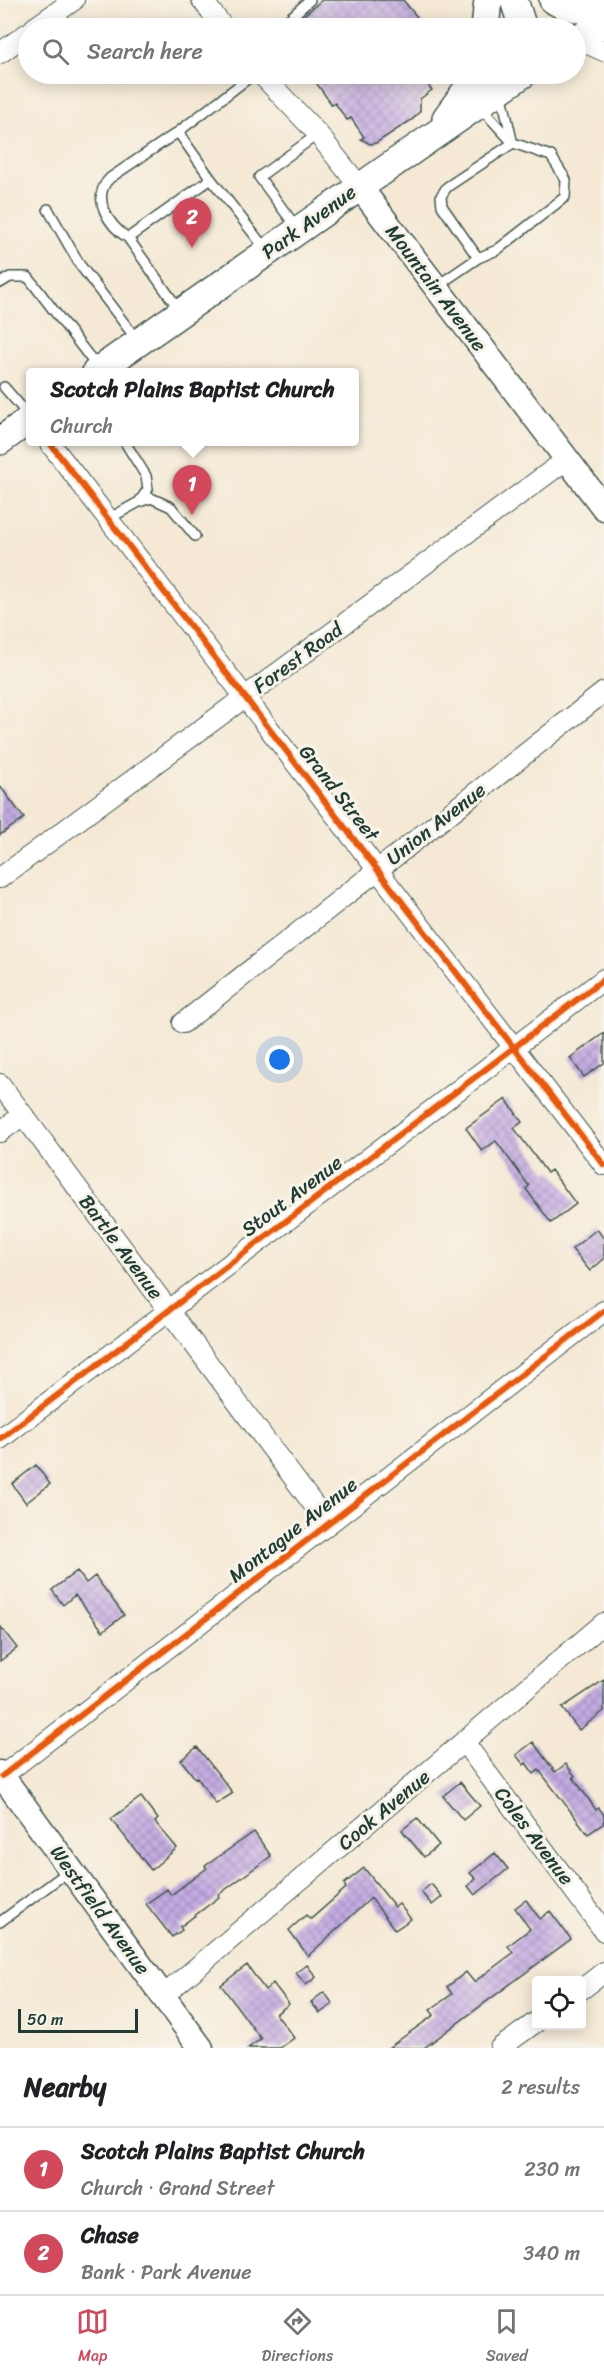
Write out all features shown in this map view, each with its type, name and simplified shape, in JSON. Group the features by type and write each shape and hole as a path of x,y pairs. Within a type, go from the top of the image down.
{"main road":[{"path":"514,0 520,18"},
{"path":"553,0 569,7 604,8"},
{"path":"586,34 604,23"},
{"path":"431,138 471,84"},
{"name":"Park Avenue","path":"102,368 508,84"},
{"path":"0,441 26,421"}],"street":[{"path":"48,18 74,0"},
{"path":"202,0 216,18"},
{"path":"0,53 18,40"},
{"path":"586,44 604,51"},
{"name":"Mountain Avenue","path":"270,84 318,134 359,186 604,508"},
{"name":"Grand Street","path":"53,446 604,1165"},
{"name":"Forest Road","path":"0,878 566,460"},
{"name":"Union Avenue","path":"183,1023 604,692"},
{"name":"Stout Avenue","path":"0,1439 604,979"},
{"name":"Bartle Avenue","path":"0,1084 328,1524"},
{"path":"0,1132 23,1115"},
{"name":"Montague Avenue","path":"1,1774 604,1311"},
{"name":"Cook Avenue","path":"163,1996 604,1623"},
{"name":"Coles Avenue","path":"464,1742 604,1931"},
{"name":"Westfield Avenue","path":"1,1774 201,2048"},
{"path":"586,1986 604,1972"},
{"path":"500,2048 532,2026"}],"lane":[{"path":"290,18 310,0"},
{"path":"181,312 128,238 117,231 102,206 100,197 102,187 110,178 178,132 241,84"},
{"path":"500,89 513,143"},
{"path":"436,287 478,258 496,250 565,196 566,180 551,156 513,143 478,105"},
{"path":"178,132 267,252"},
{"path":"299,231 259,177 318,134"},
{"path":"478,258 442,206 441,196 447,187 513,143"},
{"path":"128,238 211,179"},
{"path":"48,208 80,265 139,342"},
{"path":"0,284 10,277 28,277 96,368"},
{"path":"4,387 26,413"},
{"path":"127,446 146,476 148,489 139,502"},
{"path":"108,519 151,498 171,507 195,536"},
{"path":"0,1922 70,1869"}],"building":[{"path":"322,0 403,0 418,18 301,18"},
{"path":"317,84 429,84 432,90 420,99 420,111 413,119 376,143 370,144 361,139 364,137 351,118 347,120 335,103 332,105"},
{"path":"0,786 24,818 0,835"},
{"path":"604,1033 604,1063 584,1077 570,1058"},
{"path":"506,1099 522,1122 514,1128 547,1173 551,1170 576,1204 551,1223 526,1189 529,1186 496,1141 482,1151 466,1128"},
{"path":"597,1229 604,1239 604,1259 590,1271 572,1249"},
{"path":"36,1465 50,1484 26,1503 12,1484"},
{"path":"77,1571 86,1583 95,1576 124,1615 103,1631 75,1595 63,1605 52,1590"},
{"path":"0,1626 17,1648 0,1661"},
{"path":"604,1680 604,1711 579,1730 562,1708"},
{"path":"533,1742 555,1772 566,1764 596,1810 599,1808 604,1815 604,1823 588,1834 539,1770 534,1774 526,1763 524,1765 516,1755"},
{"path":"197,1747 233,1793 216,1804 197,1777 195,1778 181,1760"},
{"path":"460,1782 480,1806 463,1820 443,1796"},
{"path":"141,1797 158,1819 155,1822 177,1848 151,1870 111,1819"},
{"path":"417,1818 439,1845 424,1857 402,1830"},
{"path":"254,1832 271,1856 218,1895 219,1897 180,1927 182,1930 172,1937 146,1904 167,1889 171,1895 207,1868 205,1866"},
{"path":"495,1853 508,1869 475,1895 468,1886 476,1879 470,1873"},
{"path":"364,1868 395,1907 399,1904 411,1919 395,1930 371,1898 308,1956 289,1930 306,1915 312,1918 346,1888 344,1884"},
{"path":"431,1884 442,1897 432,1905 421,1892"},
{"path":"526,1900 540,1919 550,1911 571,1939 424,2048 388,2048 434,2015 430,2010 452,1994 447,1987 466,1972 474,1982 513,1953 508,1946 530,1929 515,1908"},
{"path":"247,1965 265,1990 273,1983 289,2004 276,2014 294,2038 280,2048 248,2048 261,2039 221,1985"},
{"path":"307,1965 316,1977 306,1985 296,1973"},
{"path":"324,1992 333,2004 320,2013 311,2002"}],"cycle path":[{"path":"52,446 604,1165"},
{"path":"0,1439 604,979"},
{"path":"2,1776 604,1311"}],"place":[{"name":"Chase","path":"192,248"},
{"name":"Scotch Plains Baptist Church","path":"192,515"}]}
